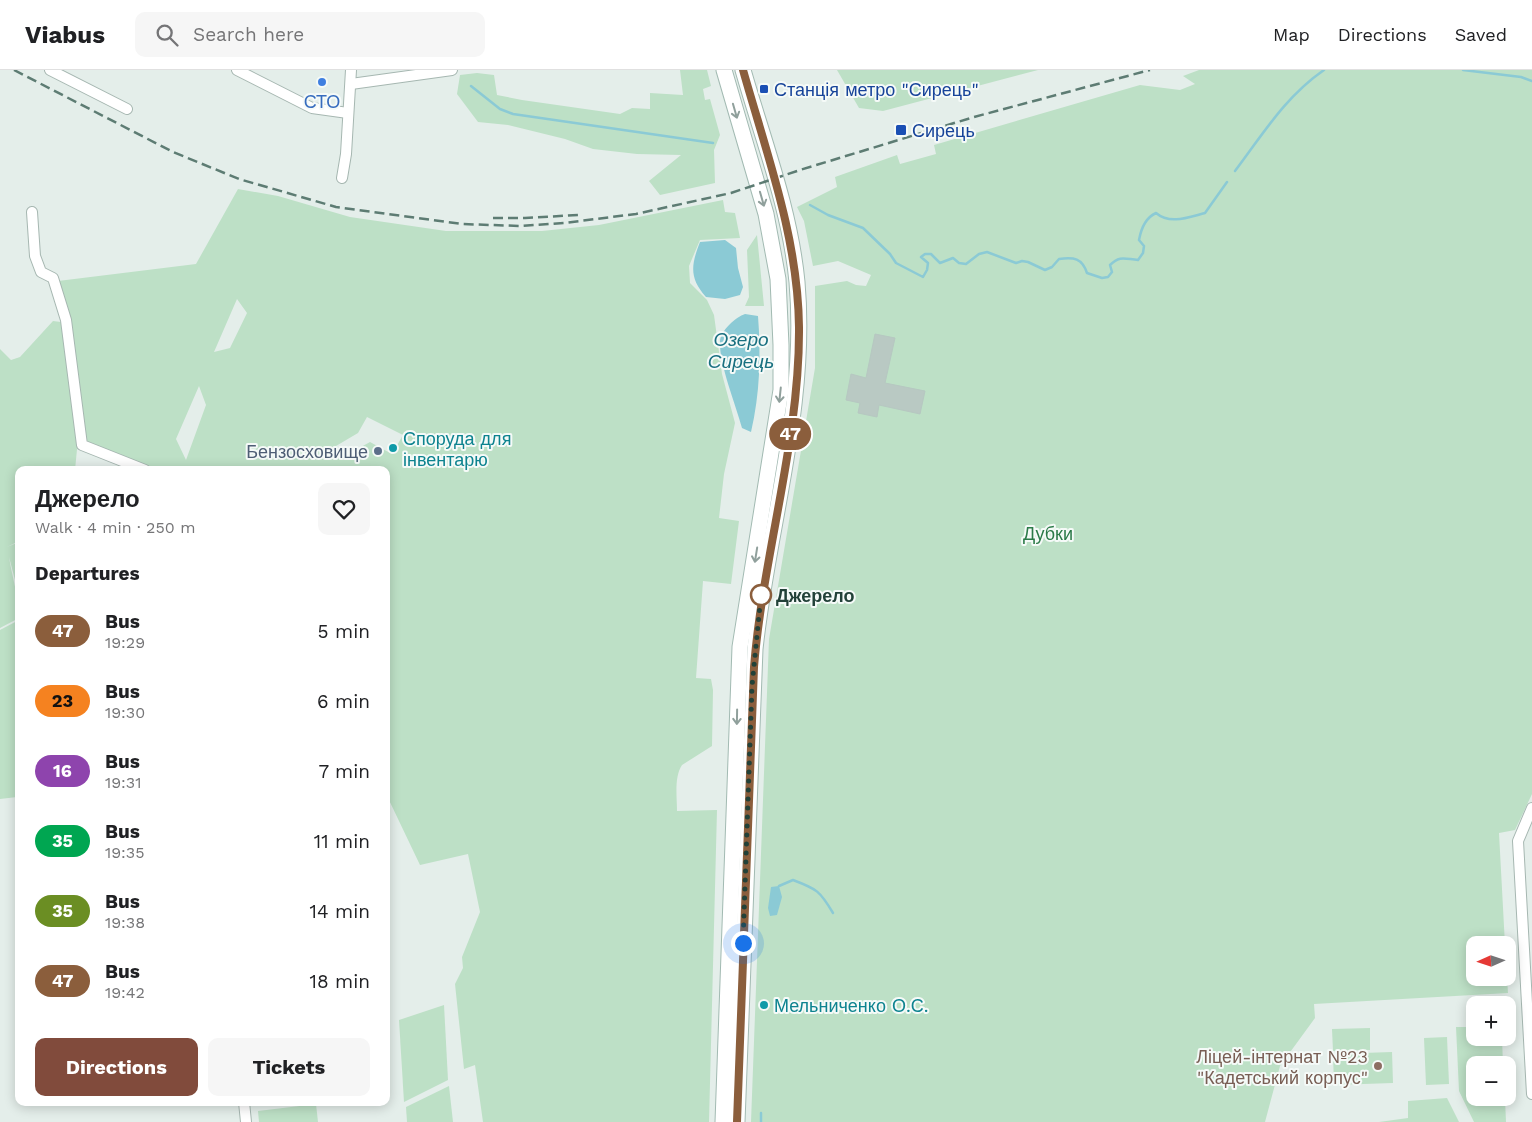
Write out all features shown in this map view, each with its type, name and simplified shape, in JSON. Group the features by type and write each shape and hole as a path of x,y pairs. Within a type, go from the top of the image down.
{"main road":[{"path":"723,1122 740,647 781,390 778,279 766,214 724,70"},
{"path":"737,1122 754,667 761,596 795,404 799,348 797,281 793,255 777,184 743,70"}],"street":[{"path":"50,70 128,109"},
{"path":"237,70 312,108 348,113"},
{"path":"342,178 346,154 351,70"},
{"path":"350,84 452,70"},
{"path":"32,212 35,256 40,272 53,278 66,320 82,444 135,466"},
{"path":"1532,808 1518,841 1529,1004 1532,1094"},
{"path":"244,1106 246,1122"}],"green space":[{"path":"680,70 707,70 711,86 703,89 705,100 710,99 720,135 714,150 715,183 660,195 649,181 681,155 637,154 593,149 565,139 508,125 478,122 457,94 460,75 477,73 494,75 497,95 620,114 632,108 650,109 650,93 683,95"},
{"path":"837,70 1038,70 883,111 859,108"},
{"name":"Дубки","path":"1199,70 1532,70 1532,794 1515,830 1499,833 1505,936 1466,936 1466,986 1508,986 1508,993 1314,1004 1315,1018 1280,1066 1265,1122 751,1122 769,639 815,368 815,286 847,281 856,285 866,286 871,275 838,261 813,266 804,221 797,207 837,187 835,177 897,155 900,164 936,154 934,145 1140,85 1180,90 1195,84 1183,76"},
{"path":"238,189 278,196 350,217 446,231 542,231 599,225 723,200 725,212 735,213 740,238 700,240 689,266 690,283 707,300 714,315 722,374 735,423 724,474 719,518 739,521 731,584 703,581 696,678 711,679 713,690 712,746 682,765 679,770 676,787 677,811 717,810 709,1122 483,1122 475,1065 464,1069 455,984 463,968 462,957 480,912 468,854 420,865 390,802 390,466 149,466 86,441 58,281 196,264","holes":["237,299 247,313 230,348 214,352","199,386 206,405 186,460 176,439","367,417 403,435 392,454 370,442 350,453 336,446 358,433"]},
{"path":"757,235 764,306 745,306 749,297 747,250"},
{"path":"53,321 61,322 78,439 75,466 15,466 15,543 7,547 15,544 15,580 9,557 15,586 15,620 0,628 0,349 11,360 20,357"},
{"path":"15,622 15,797 0,799 0,630"},
{"path":"444,1005 448,1080 404,1102 399,1020"},
{"path":"1456,1027 1466,1027 1466,1046 1502,1046 1503,1056 1466,1056 1466,1105 1459,1091"},
{"path":"1370,1028 1370,1050 1333,1051 1332,1029"},
{"path":"1447,1037 1449,1084 1426,1085 1424,1038"},
{"path":"1392,1052 1393,1083 1334,1085 1333,1054"},
{"path":"449,1086 453,1122 407,1122 406,1107"},
{"path":"1447,1098 1459,1122 1379,1122 1408,1118 1408,1101"},
{"path":"316,1106 318,1122 259,1122 258,1111"},
{"path":"1466,1106 1505,1106 1506,1122 1474,1122"}],"water":[{"name":"Озеро Сирець","path":"725,240 736,248 738,268 743,287 740,295 725,299 706,297 700,290 694,277 693,264 697,250 700,242"},
{"name":"Озеро Сирець","path":"745,314 758,316 759,331 758,389 751,432 742,428 720,351 723,333 733,321"},
{"path":"779,886 782,897 777,915 770,916 768,908 771,887"}],"building":[{"path":"875,334 895,338 885,383 925,391 920,414 879,405 877,417 858,413 860,403 846,400 851,374 866,378"}],"waterway":[{"name":"Сирець","path":"1235,171 1286,104 1324,70"},
{"name":"Сирець","path":"1463,70 1521,77 1532,81"},
{"name":"Сирець","path":"471,86 500,109 513,114 713,143"},
{"name":"Сирець","path":"810,205 828,215 863,228 890,254 896,263 923,277 928,263 921,257 925,254 931,254 940,263 953,258 959,263 966,264 979,254 987,252 1016,263 1028,262 1045,270 1052,267 1059,259 1069,258 1080,261 1087,273 1102,278 1108,277 1112,272 1110,265 1117,260 1123,258 1138,260 1143,253 1144,246 1139,240 1141,232 1144,224 1152,215 1156,213 1161,217 1173,219 1205,213 1227,182"},
{"path":"779,886 793,880 808,886 821,895 833,913"},
{"path":"761,1113 761,1122"}],"railway":[{"path":"14,70 173,152 239,179 336,207 462,224 520,226 564,223 636,214 731,193 974,117 1150,70"},
{"path":"493,218 578,215"}],"bus line":[{"name":"47","path":"737,1122 752,686 761,596 795,404 799,348 797,281 784,209 743,70"}],"place":[{"name":"СТО","path":"322,82"},
{"name":"Станція метро \"Сирець\"","path":"764,89"},
{"name":"Сирець","path":"901,130"},
{"name":"Споруда для інвентарю","path":"393,448"},
{"name":"Бензосховище","path":"378,451"},
{"name":"Джерело","path":"761,595"},
{"name":"Мельниченко О.С.","path":"764,1005"},
{"name":"Ліцей-інтернат №23 \"Кадетський корпус\"","path":"1378,1066"}],"route":[{"path":"743,943 752,686 761,595"}]}
